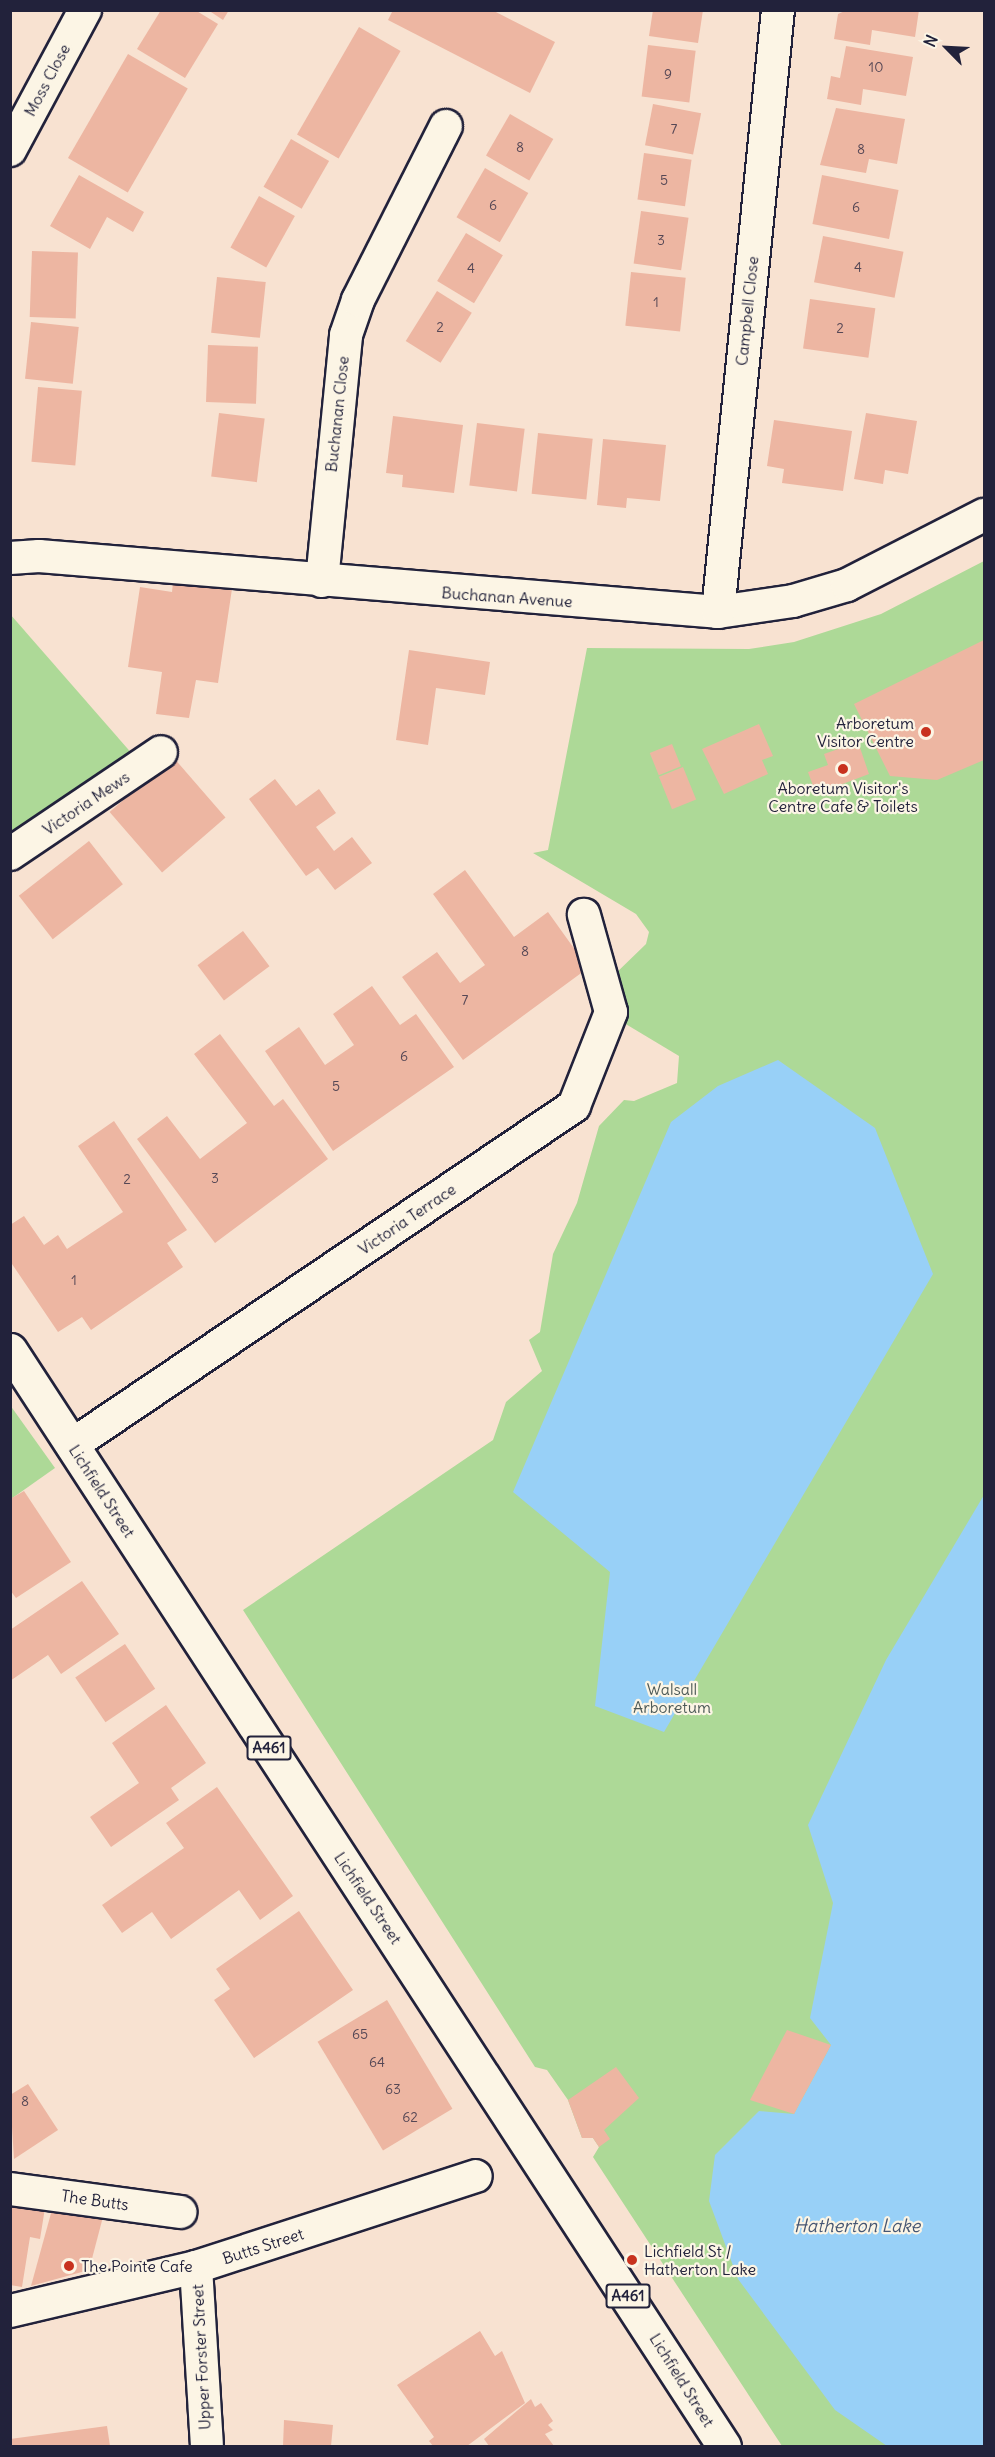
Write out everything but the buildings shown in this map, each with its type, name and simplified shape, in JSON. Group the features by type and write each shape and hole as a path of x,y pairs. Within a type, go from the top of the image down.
{"highway":[{"name":"Lichfield Street","path":"10,1350 724,2446"}],"street":[{"name":"Moss Close","path":"10,150 85,10"},
{"name":"Campbell Close","path":"718,612 778,10"},
{"name":"Buchanan Close","path":"322,581 346,335 358,300 446,126"},
{"name":"Buchanan Avenue","path":"10,558 39,556 718,612 793,602 847,585 984,515"},
{"name":"Victoria Mews","path":"10,854 160,752"},
{"name":"Victoria Terrace","path":"72,1445 574,1106 611,1012 584,915"},
{"name":"Butts Street","path":"10,2311 196,2267 476,2176"},
{"name":"The Butts","path":"10,2189 180,2212"},
{"name":"Upper Forster Street","path":"196,2267 207,2446"}],"green space":[{"name":"Walsall Arboretum","path":"984,561 984,2446 782,2446 593,2157 599,2147 593,2138 582,2138 568,2100 547,2070 535,2067 243,1610 493,1440 506,1402 542,1371 529,1340 540,1332 553,1254 577,1203 599,1126 624,1100 634,1101 677,1083 679,1056 619,1020 612,977 646,944 649,932 636,914 533,853 548,850 587,648 749,649 794,642 881,614"},
{"path":"10,614 134,756 10,846"},
{"path":"10,1405 55,1468 11,1499 10,1499"}],"water":[{"path":"778,1060 875,1128 933,1274 664,1732 595,1706 610,1572 513,1492 671,1122 718,1086"},
{"name":"Hatherton Lake","path":"984,1495 984,2446 887,2446 835,2410 738,2279 709,2201 715,2155 759,2111 794,2114 831,2045 810,2018 833,1903 808,1825 886,1660"}],"place":[{"name":"Arboretum Visitor Centre","path":"926,732"},
{"name":"Aboretum Visitor's Centre Cafe & Toilets","path":"843,769"},
{"name":"Lichfield St / Hatherton Lake","path":"632,2260"},
{"name":"The Pointe Cafe","path":"69,2266"}]}
